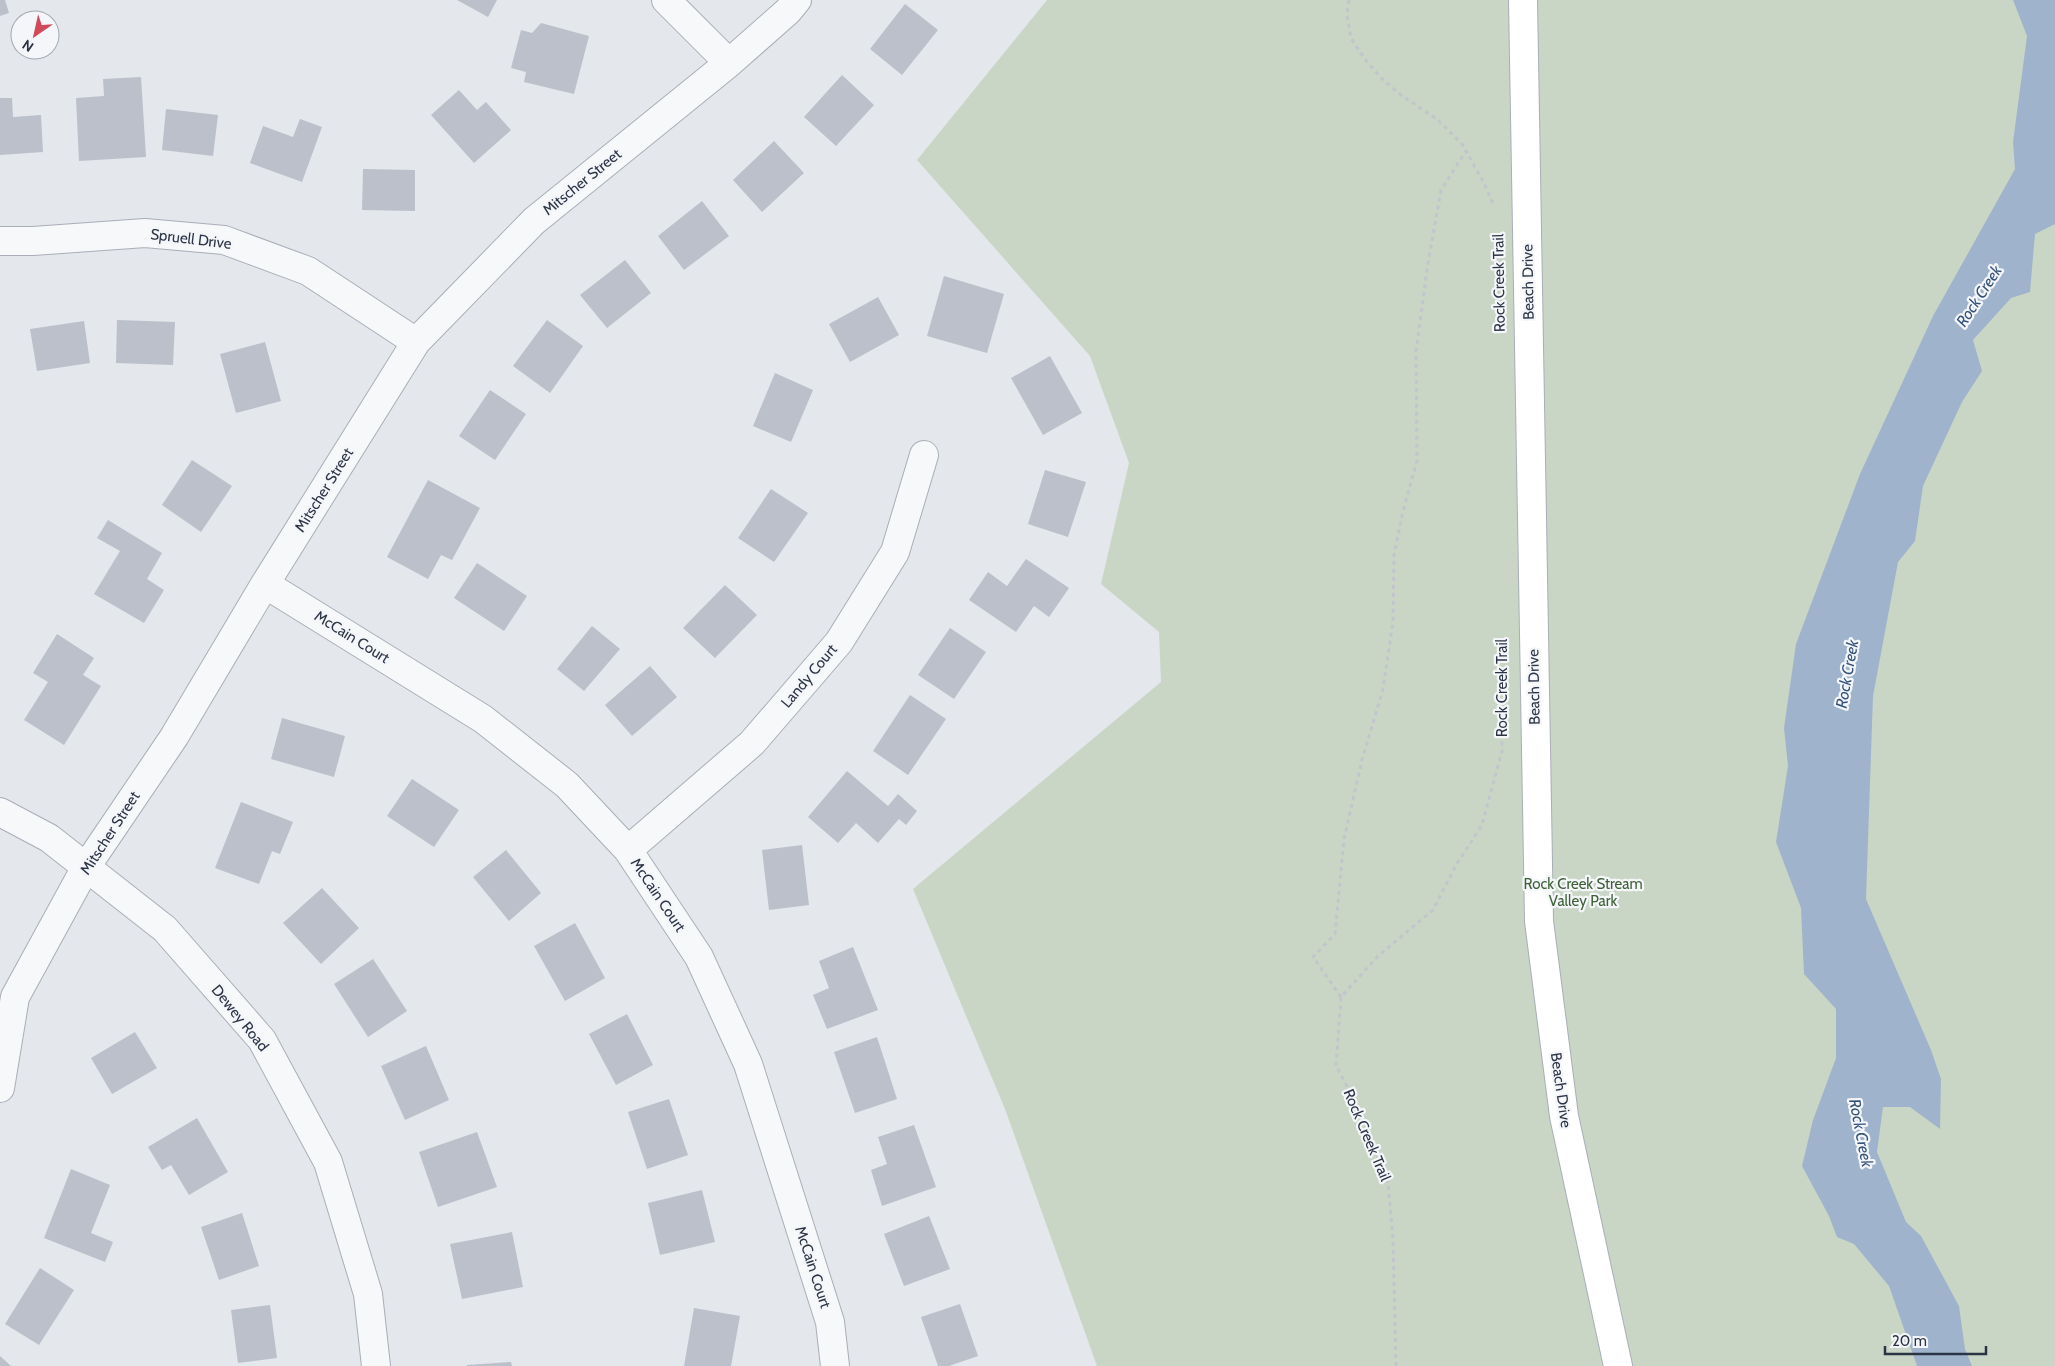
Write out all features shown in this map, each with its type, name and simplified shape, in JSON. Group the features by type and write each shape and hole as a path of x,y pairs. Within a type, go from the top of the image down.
{"street":[{"path":"666,0 729,63"},
{"name":"Mitscher Street","path":"0,1088 15,997 86,867 174,737 265,584 416,342 534,221 729,63 788,11 797,0"},
{"name":"Beach Drive","path":"1523,0 1538,921 1564,1116 1618,1366"},
{"name":"Spruell Drive","path":"0,241 33,241 145,233 224,240 308,271 416,342"},
{"name":"Landy Court","path":"628,850 752,743 839,642 895,552 924,455"},
{"name":"McCain Court","path":"265,584 483,719 567,785 628,850 699,957 748,1064 830,1322 835,1366"},
{"name":"Dewey Road","path":"0,812 50,838 165,929 262,1040 328,1162 368,1294 376,1366"}],"path":[{"path":"1349,0 1347,14 1351,38 1364,58 1381,78 1401,95 1438,120 1462,144 1495,207"},
{"path":"1341,997 1313,957 1335,934 1344,839 1362,760 1382,688 1393,622 1394,555 1403,511 1418,461 1416,351 1428,263 1441,190 1466,151"},
{"name":"Rock Creek Trail","path":"1396,1366 1393,1239 1388,1183 1356,1100 1336,1066 1341,997 1377,956 1433,910 1456,865 1482,826 1502,751 1502,731"}],"green space":[{"name":"Rock Creek Stream Valley Park","path":"1047,0 2055,0 2055,1366 1097,1366 1005,1109 913,889 1161,682 1159,632 1101,584 1129,463 1090,356 917,160"}],"water":[{"name":"Rock Creek","path":"2013,0 2055,0 2055,224 2035,234 2030,292 2011,298 1973,340 1982,371 1962,402 1923,486 1915,541 1898,562 1873,696 1866,899 1931,1050 1941,1079 1940,1129 1910,1107 1883,1107 1877,1152 1906,1222 1921,1236 1959,1306 1965,1349 1972,1366 1917,1366 1889,1286 1854,1244 1837,1237 1829,1216 1802,1166 1813,1120 1836,1058 1836,1009 1804,974 1801,908 1776,842 1788,766 1784,728 1796,644 1860,474 1933,316 2015,169 2013,142 2027,36"}],"building":[{"path":"0,0 5,0 9,13 0,16"},
{"path":"457,0 497,0 488,17"},
{"path":"905,4 938,30 902,75 870,49"},
{"path":"541,23 589,36 574,94 524,82 526,72 511,68 521,30 532,33"},
{"path":"842,75 874,105 836,146 804,117"},
{"path":"141,77 146,157 79,161 76,98 104,96 103,79"},
{"path":"459,90 477,110 486,102 511,130 474,163 431,115"},
{"path":"0,98 12,98 13,117 41,115 43,152 0,155"},
{"path":"166,109 218,115 213,156 162,150"},
{"path":"300,119 322,127 302,182 250,163 263,126 293,137"},
{"path":"774,141 804,173 762,212 733,180"},
{"path":"363,169 415,170 415,211 362,210"},
{"path":"702,201 729,236 684,270 658,236"},
{"path":"625,260 651,293 607,328 580,295"},
{"path":"944,276 1004,294 987,353 927,336"},
{"path":"878,297 899,335 850,362 829,324"},
{"path":"117,320 175,322 173,365 116,363"},
{"path":"547,320 583,346 550,393 513,366"},
{"path":"84,321 90,363 37,371 30,329"},
{"path":"265,342 281,401 236,413 220,354"},
{"path":"1050,356 1082,413 1043,435 1011,378"},
{"path":"775,373 813,390 791,442 753,426"},
{"path":"490,390 526,414 495,460 459,436"},
{"path":"192,460 232,486 201,532 162,505"},
{"path":"1045,470 1086,482 1068,537 1028,524"},
{"path":"428,480 480,508 452,560 441,555 428,579 387,557"},
{"path":"771,489 808,513 774,562 738,538"},
{"path":"108,520 162,553 147,579 164,590 144,623 94,594 120,551 97,538"},
{"path":"1026,559 1069,588 1049,617 1034,606 1016,632 969,600 988,572 1007,586"},
{"path":"477,563 527,596 504,631 454,598"},
{"path":"725,585 757,615 715,658 683,628"},
{"path":"592,626 620,649 584,691 557,669"},
{"path":"950,628 986,652 954,699 918,675"},
{"path":"57,634 94,658 83,675 101,686 64,745 24,720 48,682 33,673"},
{"path":"650,666 677,697 632,736 605,705"},
{"path":"910,695 946,719 908,775 873,751"},
{"path":"282,718 345,736 334,777 271,759"},
{"path":"847,771 888,806 898,794 917,811 906,825 899,819 878,843 856,823 838,843 808,817"},
{"path":"412,779 459,810 434,847 387,816"},
{"path":"241,802 293,822 280,854 272,851 259,884 215,868"},
{"path":"802,845 809,905 769,910 762,850"},
{"path":"506,850 541,893 509,921 473,877"},
{"path":"322,888 359,928 321,964 283,923"},
{"path":"575,923 605,978 565,1001 534,946"},
{"path":"853,947 878,1010 827,1029 813,995 829,988 819,961"},
{"path":"373,959 407,1011 368,1037 334,984"},
{"path":"627,1014 653,1065 616,1085 589,1034"},
{"path":"135,1032 157,1068 112,1094 91,1058"},
{"path":"877,1037 897,1099 855,1113 834,1052"},
{"path":"426,1046 449,1100 405,1120 381,1066"},
{"path":"669,1099 688,1155 647,1169 628,1112"},
{"path":"197,1118 228,1172 189,1195 171,1165 162,1170 148,1147"},
{"path":"914,1125 936,1187 882,1206 871,1170 887,1164 878,1137"},
{"path":"477,1132 497,1187 438,1207 419,1152"},
{"path":"71,1169 110,1185 91,1233 113,1242 105,1262 44,1238"},
{"path":"702,1190 715,1242 660,1255 648,1203"},
{"path":"242,1213 259,1266 219,1280 201,1227"},
{"path":"929,1216 950,1269 904,1286 884,1234"},
{"path":"512,1232 523,1287 462,1299 450,1244"},
{"path":"40,1268 74,1290 39,1345 5,1324"},
{"path":"960,1304 978,1356 949,1366 938,1366 921,1317"},
{"path":"270,1305 277,1358 238,1363 231,1310"},
{"path":"694,1308 740,1316 731,1366 684,1366"},
{"path":"0,1356 11,1366 0,1366"},
{"path":"511,1362 512,1366 467,1366 467,1365"}]}
